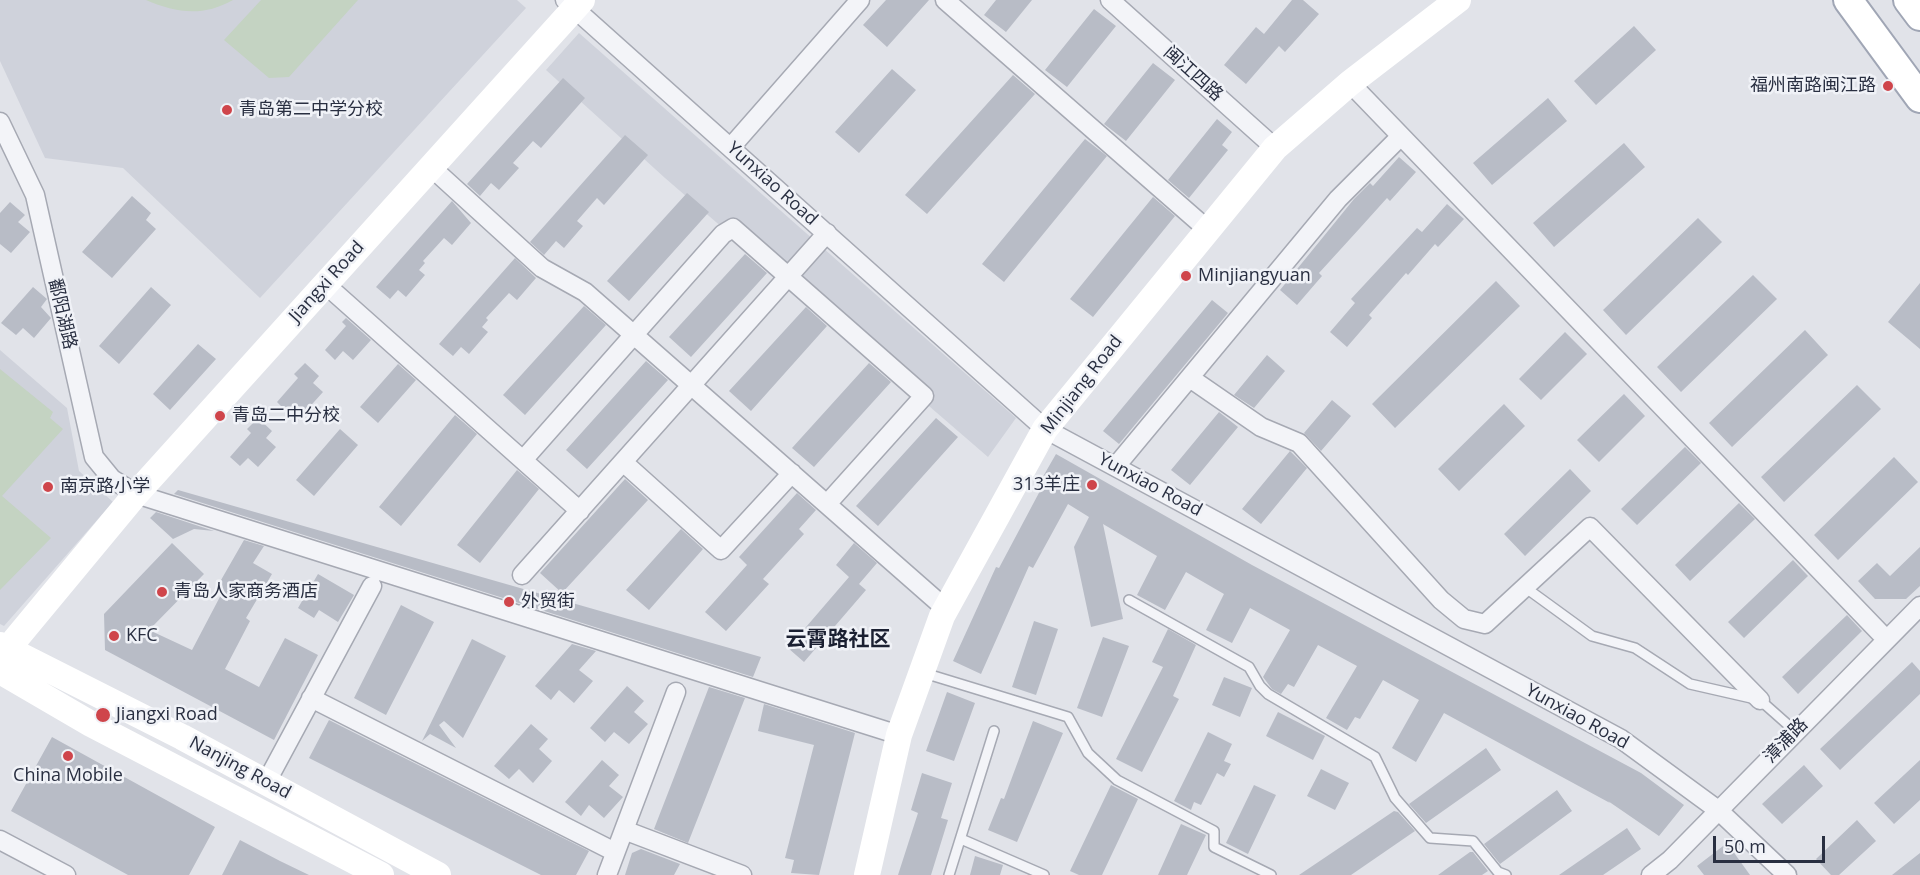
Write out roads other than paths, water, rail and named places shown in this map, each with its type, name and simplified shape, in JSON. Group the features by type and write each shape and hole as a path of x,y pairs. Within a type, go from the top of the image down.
{"main road":[{"name":"Minjiang Road","path":"867,875 899,735 946,609 1045,429 1275,148 1350,83 1458,0"},
{"path":"1848,0 1920,98"},
{"path":"1908,0 1920,16"},
{"name":"Jiangxi Road","path":"2,656 136,494 431,166 574,2"},
{"name":"Nanjing Road","path":"2,656 267,781 438,875"},
{"name":"Nanjing Road","path":"2,656 91,724 381,875"}],"street":[{"path":"731,147 860,0"},
{"path":"945,0 1208,230"},
{"name":"闽江四路","path":"1110,0 1275,148"},
{"name":"Yunxiao Road","path":"574,2 731,147 1045,429 1621,739 1718,810 1787,875"},
{"path":"1350,83 1886,639"},
{"name":"鄱阳湖路","path":"0,122 35,195 94,457 112,478 136,494"},
{"path":"1116,466 1338,199 1401,136"},
{"path":"431,166 542,268 585,292 946,609"},
{"path":"522,460 723,234 733,228 924,396 827,504"},
{"path":"522,576 827,233"},
{"path":"325,284 580,511"},
{"path":"1190,378 1262,427 1299,443 1440,600 1464,619 1485,624 1590,527 1760,700"},
{"path":"623,462 721,550 792,473"},
{"path":"136,494 899,735"},
{"path":"267,781 372,586"},
{"name":"漳浦路","path":"1651,875 1670,860 1920,606"},
{"path":"607,875 676,692"},
{"path":"311,698 615,852"},
{"path":"624,830 742,875"},
{"path":"0,840 66,875"}],"lane":[{"path":"1526,588 1592,636 1635,648 1690,684 1760,700 1795,731"},
{"path":"1130,600 1249,667 1260,686 1268,694 1375,757 1395,798 1430,838 1473,841 1498,872 1506,875"},
{"path":"922,672 1068,717 1088,753 1117,780 1214,831 1214,846 1271,875"},
{"path":"949,875 994,731"},
{"path":"961,839 1044,875"}],"place":[{"name":"福州南路闽江路","path":"1888,86"},
{"name":"青岛第二中学分校","path":"227,110"},
{"name":"Minjiangyuan","path":"1186,276"},
{"name":"青岛二中分校","path":"220,416"},
{"name":"313羊庄","path":"1092,485"},
{"name":"南京路小学","path":"48,487"},
{"name":"青岛人家商务酒店","path":"162,592"},
{"name":"外贸街","path":"509,602"},
{"name":"KFC","path":"114,636"},
{"name":"Jiangxi Road","path":"103,715"},
{"name":"China Mobile","path":"68,756"}],"district":[{"name":"云霄路社区","path":"838,640"}]}
